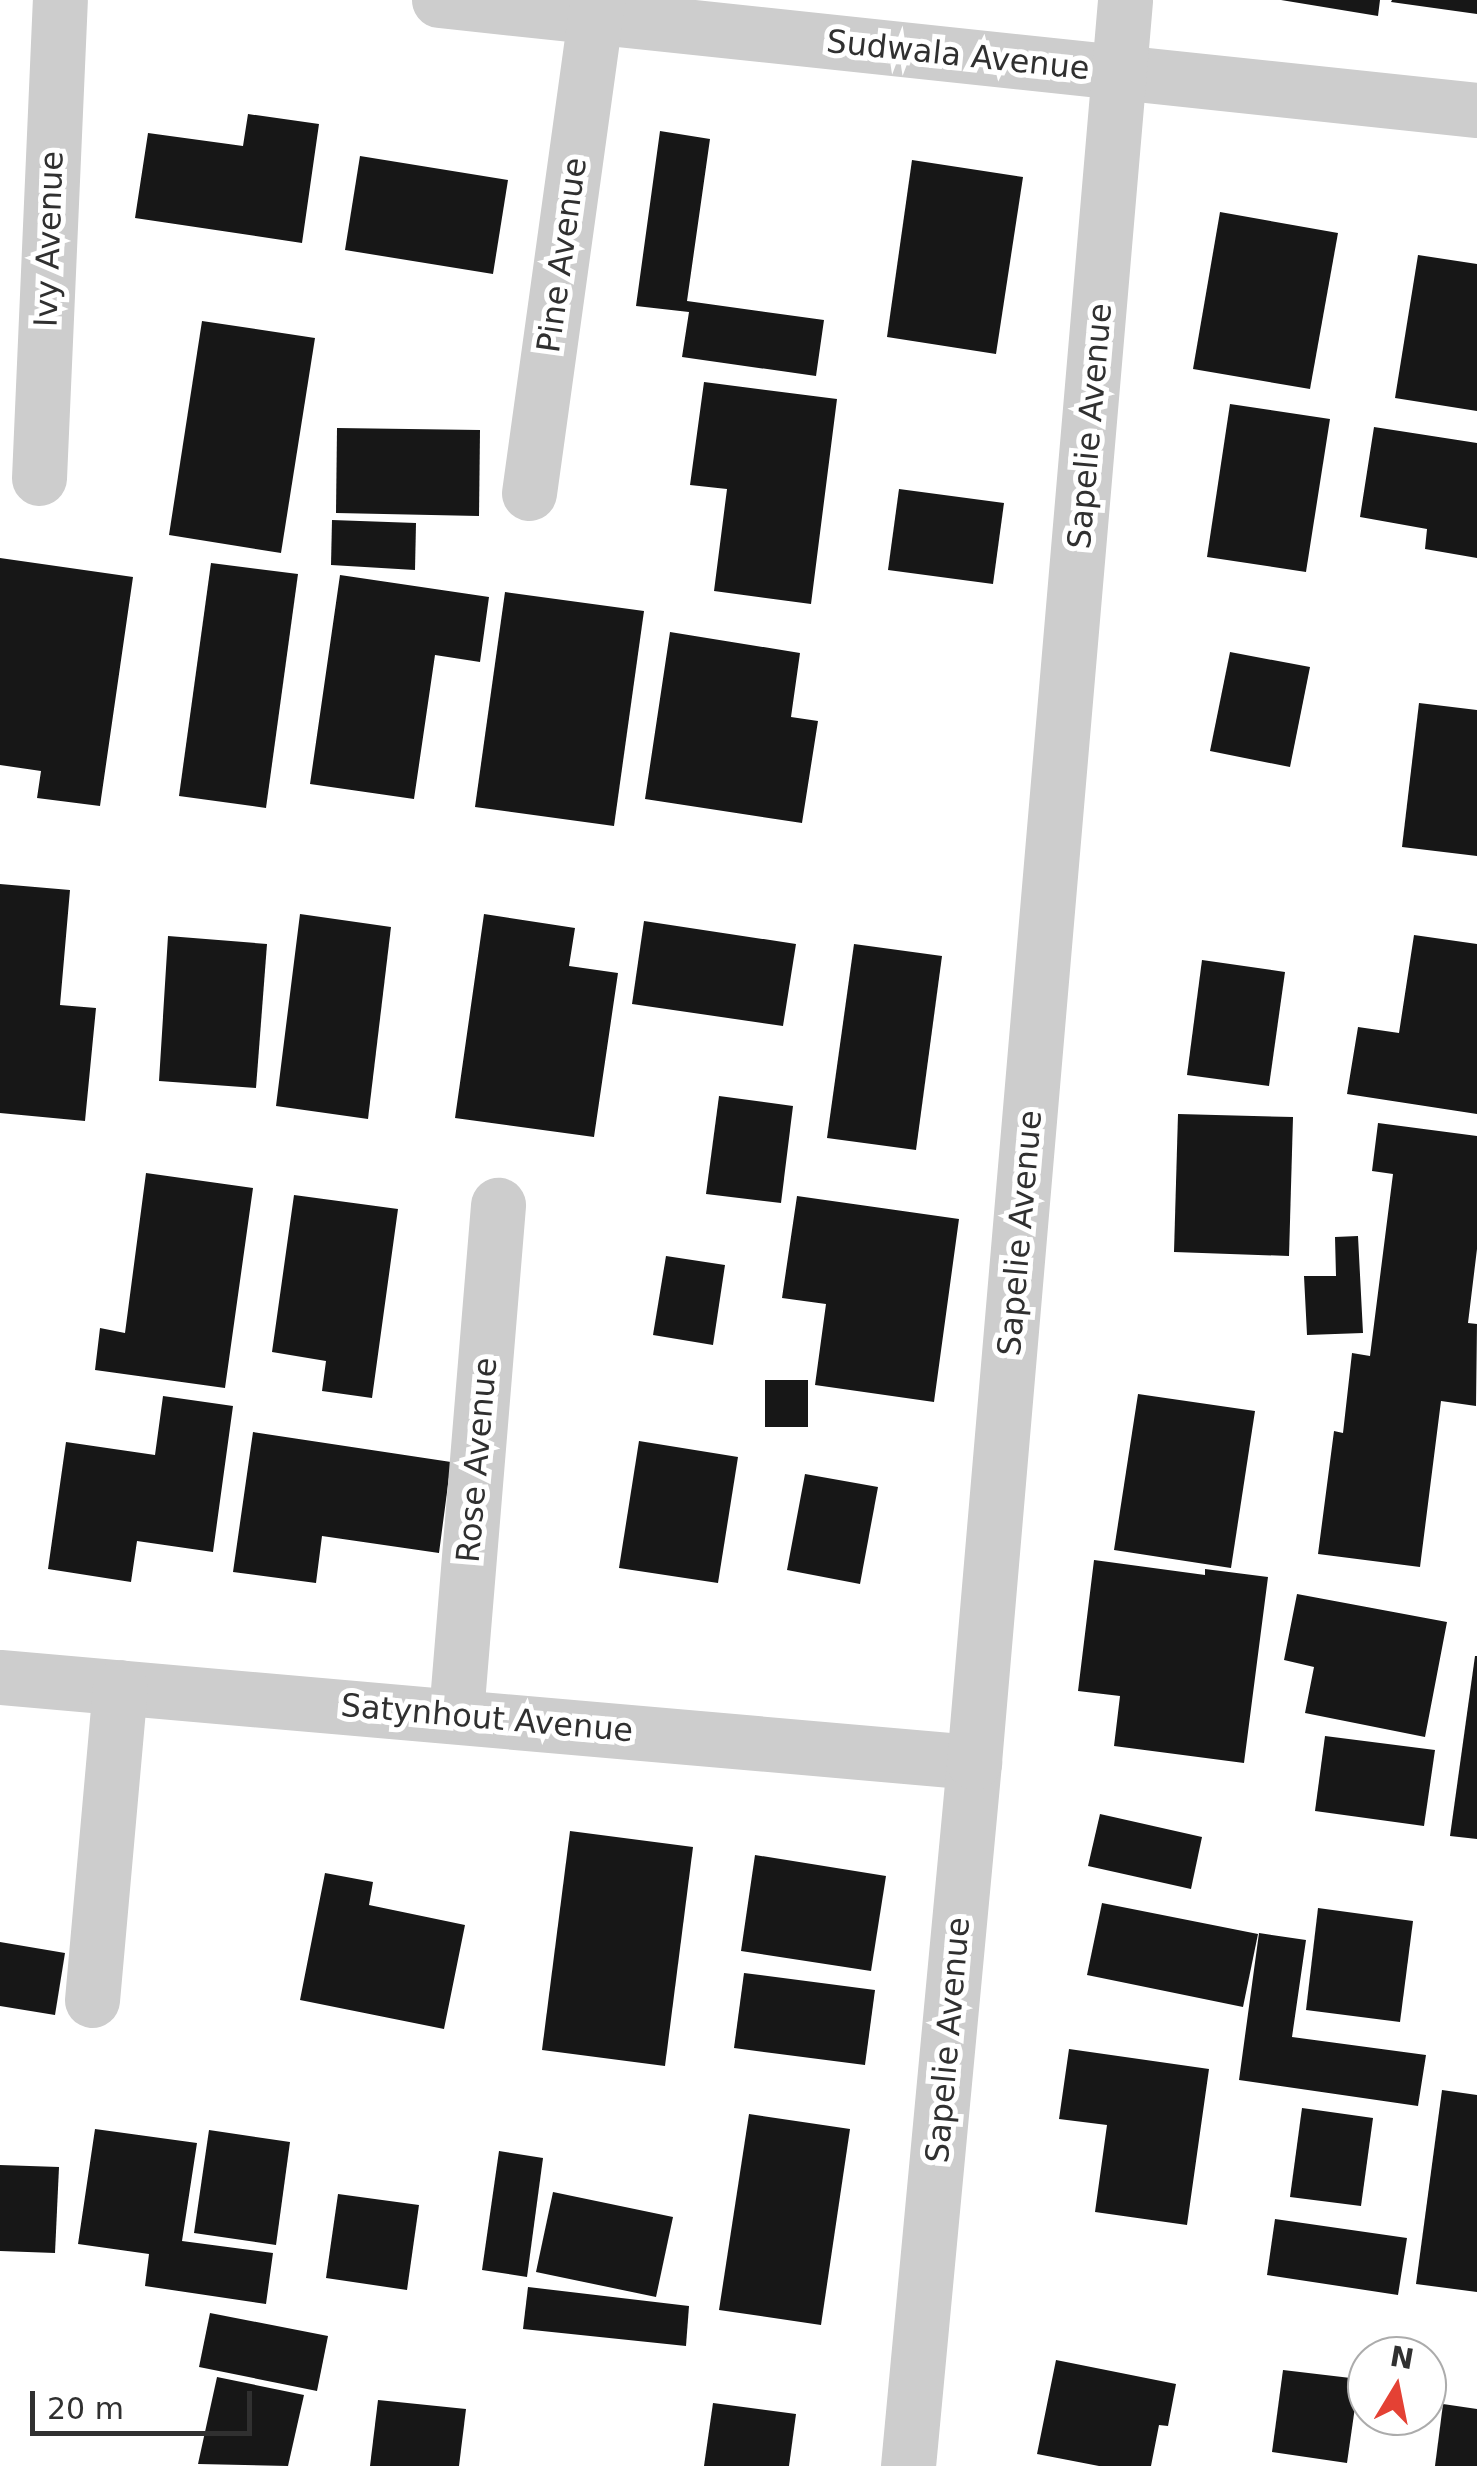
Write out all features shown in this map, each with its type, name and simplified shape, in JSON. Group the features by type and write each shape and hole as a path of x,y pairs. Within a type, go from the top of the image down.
{"street":[{"name":"Ivy Avenue","path":"39,478 60,0"},
{"name":"Sudwala Avenue","path":"439,0 596,8 1121,73 1477,110"},
{"name":"Sapelie Avenue","path":"908,2466 974,1762 1125,0"},
{"name":"Pine Avenue","path":"529,493 596,8"},
{"name":"Rose Avenue","path":"456,1714 498,1205"},
{"name":"Satynhout Avenue","path":"0,1676 974,1762"},
{"path":"92,2000 120,1687"}],"building":[{"path":"1281,0 1380,0 1378,16"},
{"path":"1477,0 1477,14 1391,2"},
{"path":"248,114 319,124 302,243 135,218 148,133 243,146"},
{"path":"660,131 710,139 687,301 824,320 816,376 682,357 689,312 636,306"},
{"path":"360,156 508,180 493,274 345,250"},
{"path":"912,160 1023,177 996,354 887,337"},
{"path":"1220,212 1338,233 1310,389 1193,369"},
{"path":"1418,255 1477,264 1477,411 1395,398"},
{"path":"202,321 315,338 281,553 169,535"},
{"path":"704,382 837,399 811,604 714,591 727,489 690,485"},
{"path":"1230,404 1330,419 1306,572 1207,557"},
{"path":"1374,427 1477,443 1477,558 1425,549 1427,529 1360,517"},
{"path":"337,428 480,430 479,516 336,513"},
{"path":"899,489 1004,503 993,584 888,570"},
{"path":"332,520 416,523 415,570 331,565"},
{"path":"0,558 133,577 100,806 37,798 41,771 0,765"},
{"path":"211,563 298,574 266,808 179,796"},
{"path":"340,575 489,597 480,662 435,655 414,799 310,784"},
{"path":"505,592 644,611 614,826 475,807"},
{"path":"670,632 800,653 791,717 818,721 802,823 645,799"},
{"path":"1230,652 1310,667 1290,767 1210,751"},
{"path":"1419,703 1477,710 1477,856 1402,847"},
{"path":"0,884 70,890 60,1005 96,1008 85,1121 0,1113"},
{"path":"300,914 391,927 368,1119 276,1106"},
{"path":"484,914 575,928 569,966 618,973 594,1137 455,1118"},
{"path":"644,921 796,944 783,1026 632,1004"},
{"path":"1414,935 1477,944 1477,1114 1347,1094 1358,1027 1399,1033"},
{"path":"168,936 267,944 256,1088 159,1081"},
{"path":"854,944 942,956 916,1150 827,1138"},
{"path":"1202,960 1285,972 1269,1086 1187,1075"},
{"path":"719,1096 793,1106 781,1203 706,1194"},
{"path":"1178,1114 1293,1117 1289,1256 1174,1252"},
{"path":"1378,1123 1477,1136 1477,1249 1468,1323 1477,1324 1476,1406 1441,1401 1420,1567 1318,1554 1334,1431 1343,1433 1352,1353 1370,1356 1393,1174 1372,1171"},
{"path":"146,1173 253,1188 225,1388 95,1370 100,1328 125,1333"},
{"path":"294,1195 398,1209 372,1398 322,1391 326,1361 272,1352"},
{"path":"797,1196 959,1219 934,1402 815,1385 826,1304 782,1298"},
{"path":"1358,1236 1363,1333 1307,1335 1304,1276 1336,1276 1335,1237"},
{"path":"666,1256 725,1265 713,1345 653,1335"},
{"path":"765,1380 808,1380 808,1427 765,1427"},
{"path":"1138,1394 1255,1411 1231,1568 1114,1550"},
{"path":"163,1396 233,1406 213,1552 137,1541 131,1582 48,1569 66,1442 155,1455"},
{"path":"253,1432 451,1462 439,1553 322,1536 316,1583 233,1572"},
{"path":"639,1441 738,1457 718,1583 619,1568"},
{"path":"805,1474 878,1487 860,1584 787,1570"},
{"path":"1094,1560 1205,1575 1205,1569 1268,1577 1244,1763 1114,1746 1120,1696 1078,1691"},
{"path":"1297,1594 1447,1622 1425,1737 1305,1713 1314,1667 1284,1660"},
{"path":"1477,1656 1477,1839 1450,1836"},
{"path":"1325,1736 1435,1750 1424,1826 1315,1811"},
{"path":"1100,1814 1202,1837 1191,1889 1088,1866"},
{"path":"570,1831 693,1847 665,2066 542,2050"},
{"path":"755,1855 886,1876 871,1971 741,1951"},
{"path":"325,1873 373,1882 369,1905 465,1925 444,2029 300,2000"},
{"path":"1102,1903 1258,1934 1243,2007 1087,1975"},
{"path":"1318,1908 1413,1921 1400,2022 1306,2010"},
{"path":"1259,1933 1306,1940 1292,2037 1426,2055 1418,2106 1239,2080"},
{"path":"0,1942 65,1953 55,2015 0,2006"},
{"path":"744,1973 875,1990 865,2065 734,2048"},
{"path":"1069,2049 1209,2069 1187,2225 1095,2212 1107,2125 1059,2119"},
{"path":"1442,2090 1477,2095 1477,2292 1416,2284"},
{"path":"1302,2108 1373,2118 1361,2206 1290,2197"},
{"path":"749,2114 850,2129 821,2325 719,2310"},
{"path":"95,2129 197,2143 182,2241 273,2253 266,2304 145,2286 149,2254 78,2244"},
{"path":"209,2130 290,2142 276,2245 194,2233"},
{"path":"499,2151 543,2158 527,2277 482,2270"},
{"path":"0,2165 59,2167 55,2253 0,2251"},
{"path":"553,2192 673,2217 656,2297 536,2272"},
{"path":"338,2194 419,2205 407,2290 326,2278"},
{"path":"1275,2219 1407,2238 1398,2295 1267,2275"},
{"path":"528,2287 689,2306 686,2346 523,2329"},
{"path":"210,2313 328,2336 317,2391 199,2367"},
{"path":"1056,2360 1176,2384 1168,2426 1159,2425 1151,2466 1099,2466 1037,2454"},
{"path":"1283,2370 1347,2378 1347,2436 1351,2436 1347,2463 1272,2452"},
{"path":"217,2377 304,2395 288,2466 198,2464"},
{"path":"378,2400 466,2409 459,2466 370,2466"},
{"path":"713,2403 796,2414 789,2466 704,2466"},
{"path":"1447,2405 1477,2409 1477,2466 1435,2466 1439,2436 1447,2436"}]}
